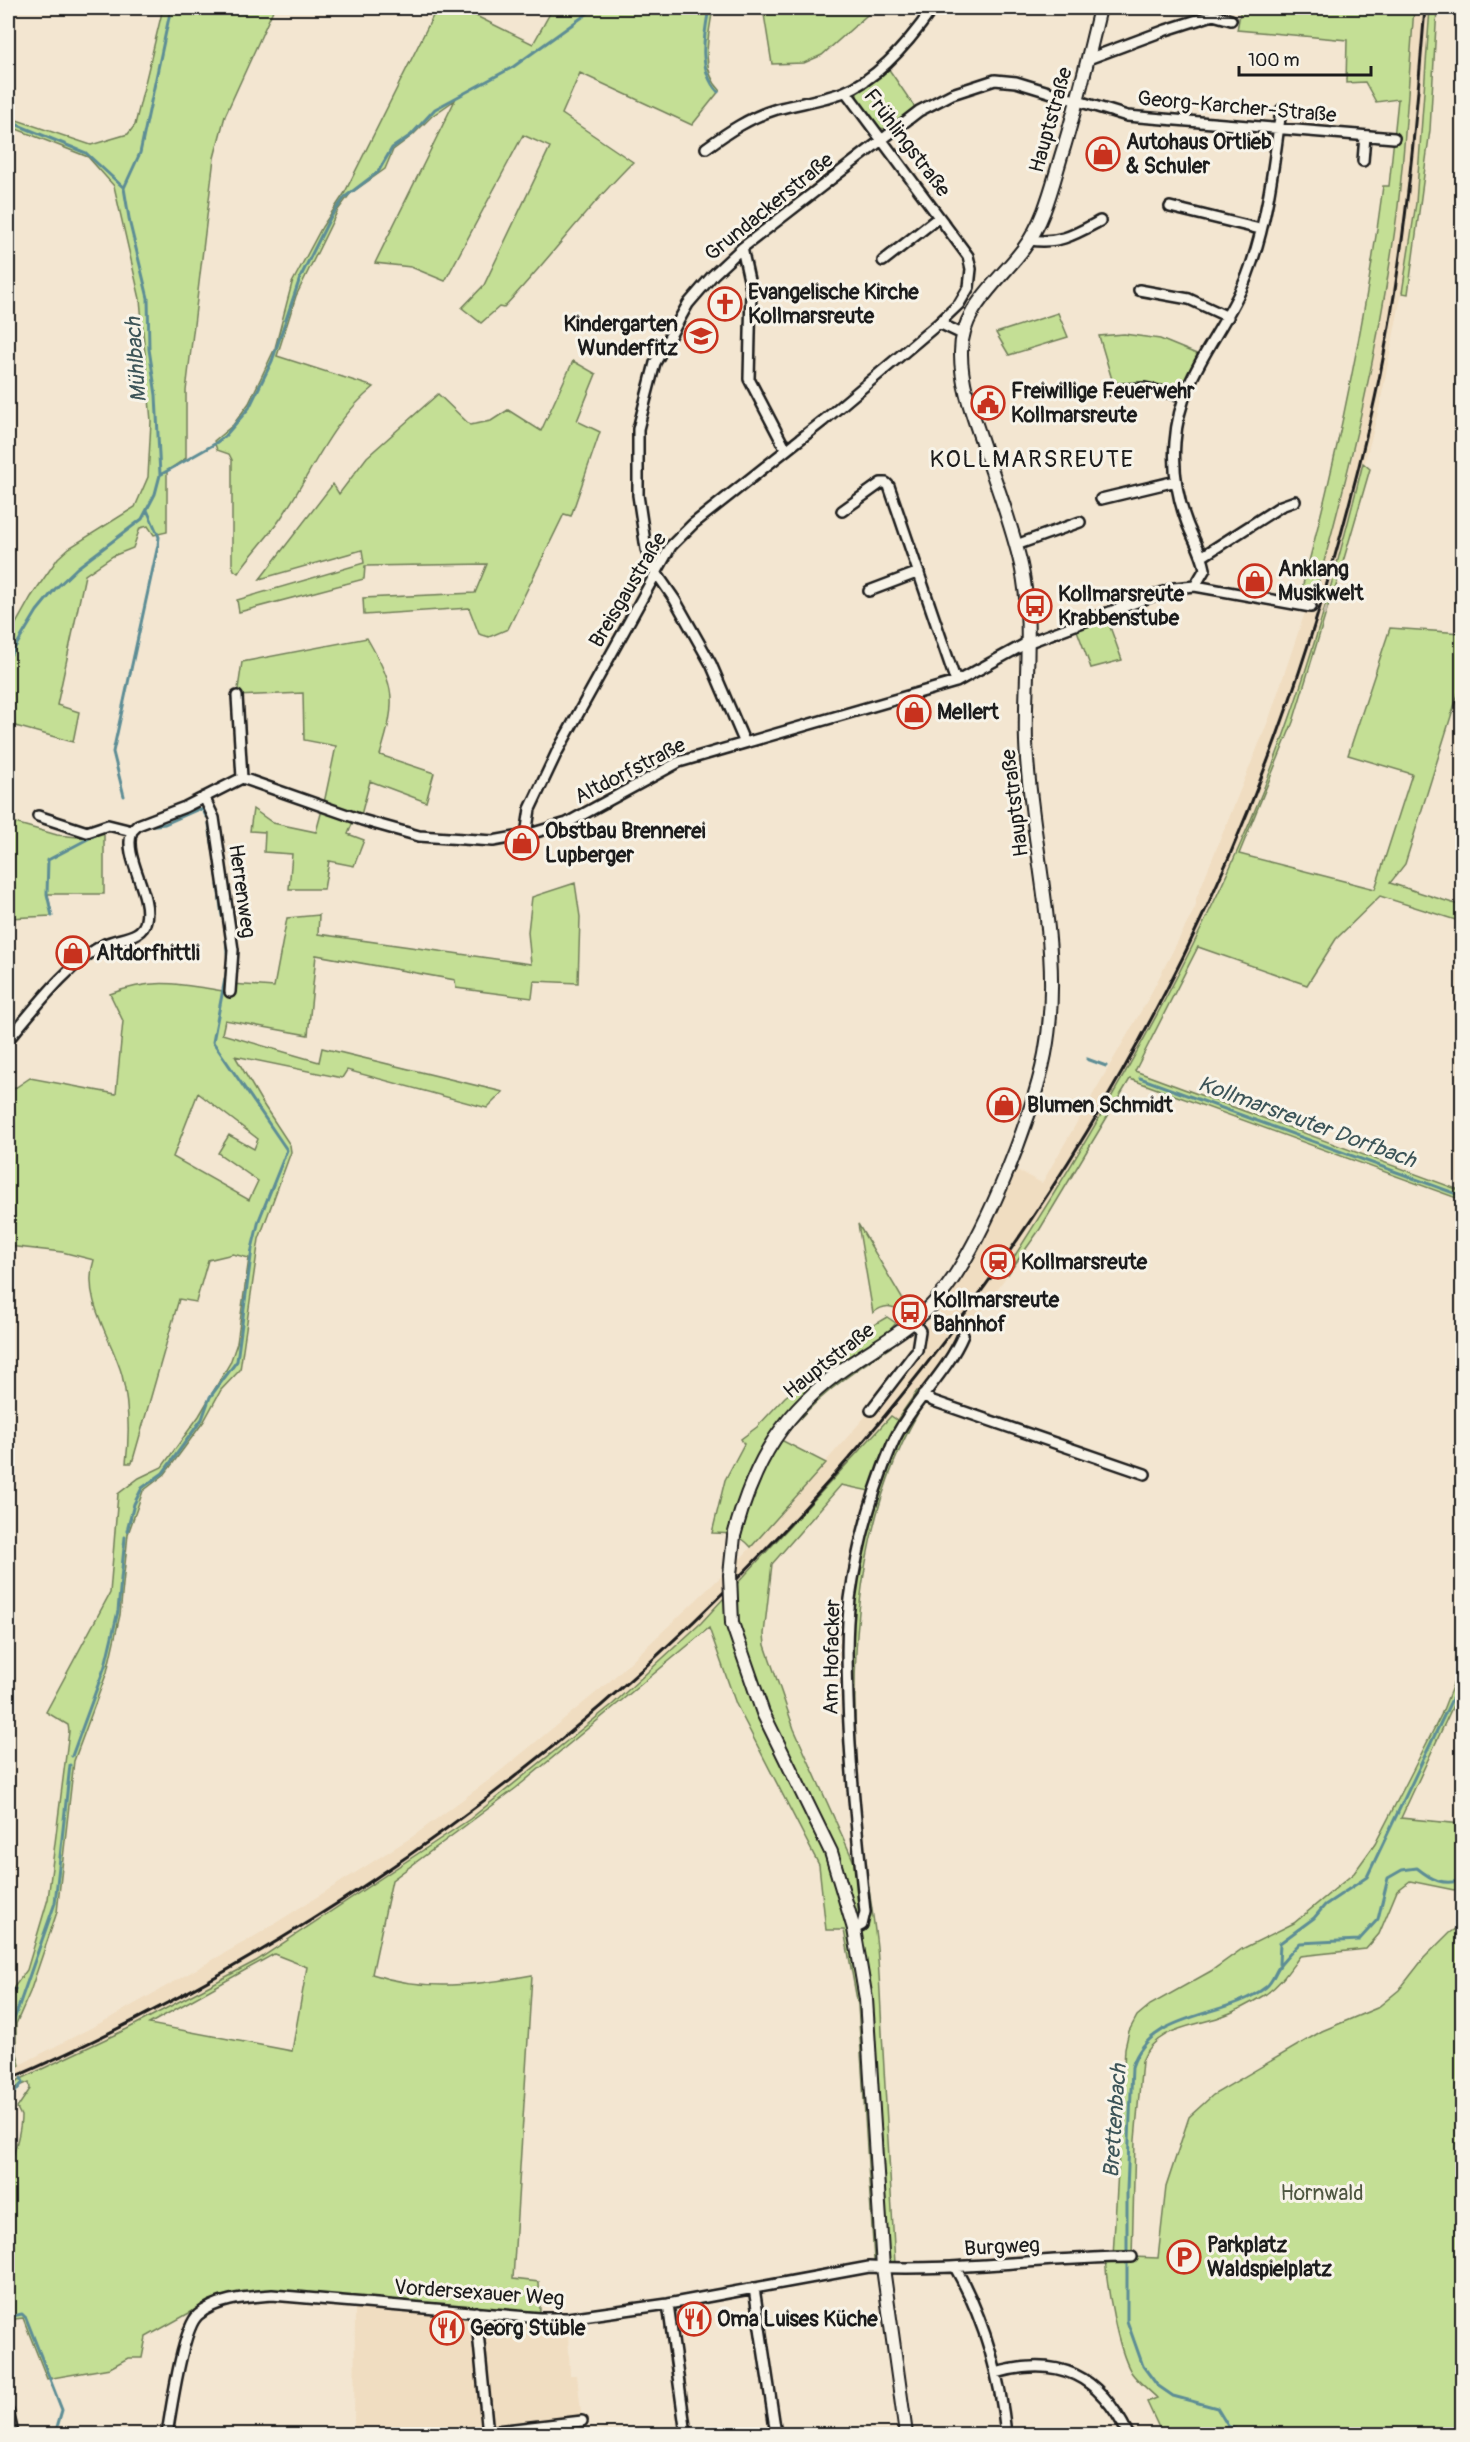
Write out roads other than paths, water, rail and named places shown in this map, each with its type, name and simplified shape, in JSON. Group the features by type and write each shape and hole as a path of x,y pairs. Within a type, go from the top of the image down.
{"main road":[{"name":"Hauptstraße","path":"906,2434 883,2268 868,2021 854,1929 831,1852 763,1713 732,1623 730,1575 734,1536 746,1492 774,1437 799,1406 826,1382 914,1322 950,1284 974,1243 1018,1140 1045,1054 1050,993 1050,956 1048,912 1026,743 1026,593 1016,545 964,386 961,369 962,334 982,297 1030,240 1050,192 1078,101 1100,8"}],"street":[{"path":"705,148 734,127 775,110 846,92 878,69 911,39 933,8"},
{"path":"1088,59 1213,15 1231,20"},
{"name":"Grundackerstraße","path":"744,741 711,664 675,600 655,571 646,549 637,476 638,429 656,363 688,304 713,275 742,248 882,140 934,103 973,85 995,80 1016,82 1078,101"},
{"name":"Frühlingstraße","path":"846,92 968,256 971,269 969,288"},
{"name":"Georg-Karcher-Straße","path":"1078,101 1127,116 1394,138"},
{"path":"1281,110 1260,229 1247,274 1228,317 1198,364 1183,396 1174,443 1176,482 1186,522 1203,555 1205,569 1194,586 1311,607"},
{"path":"1363,161 1365,136"},
{"path":"1170,207 1260,229"},
{"name":"Frühlingstraße","path":"883,261 939,217"},
{"path":"1030,240 1052,242 1061,240 1100,221"},
{"path":"742,248 751,289 749,379 786,450"},
{"path":"969,288 982,297"},
{"name":"Breisgaustraße","path":"526,835 530,809 557,752 655,571 671,546 693,524 939,323 959,304 969,288"},
{"path":"1139,290 1189,299 1228,317"},
{"path":"939,323 962,334"},
{"path":"1109,390 1145,388 1183,396"},
{"path":"1101,498 1176,482"},
{"path":"842,511 886,483 956,682"},
{"path":"1203,555 1282,500 1295,501"},
{"path":"1016,545 1080,522"},
{"path":"869,591 919,572"},
{"name":"Altdorfstraße","path":"242,778 362,820 419,836 493,841 526,835 567,823 679,762 744,741 956,682 1027,643 1156,594 1194,586"},
{"path":"8,1040 47,994 91,953 105,944 135,935 143,928 147,911 131,849 132,831 138,825 242,778 237,696"},
{"name":"Herrenweg","path":"204,797 214,818 233,950 230,992"},
{"path":"38,816 87,832 108,825 132,831"},
{"path":"872,1410 917,1350 920,1331 914,1322"},
{"name":"Am Hofacker","path":"854,1929 862,1925 865,1912 849,1732 847,1649 850,1600 865,1526 880,1479 905,1417 923,1395 963,1335"},
{"path":"923,1395 933,1401 1145,1474"},
{"name":"Burgweg","path":"883,2268 955,2267 1127,2257"},
{"name":"Vordersexauer Weg","path":"167,2434 190,2328 196,2316 214,2305 272,2295 568,2318 668,2304 869,2267 883,2268"},
{"path":"955,2267 972,2298 984,2328 996,2373 1006,2434"},
{"path":"754,2288 776,2434"},
{"path":"668,2304 686,2434"},
{"path":"476,2312 488,2434"},
{"path":"996,2373 1023,2365 1045,2365 1071,2372 1101,2394 1128,2434"},
{"path":"8,2411 13,2434"},
{"path":"471,2434 488,2434 582,2421"}],"waterway":[{"name":"Mühlbach","path":"8,659 37,611 55,589 77,568 142,519 155,494 160,475 156,395 149,349 148,298 130,224 124,188 140,153 171,8"},
{"path":"160,475 225,436 249,408 272,361 300,278 330,218 345,197 378,172 392,148 411,135 435,109 513,67 595,8"},
{"path":"709,8 704,41 705,63 711,83 718,92"},
{"path":"8,121 86,153 124,188"},
{"path":"124,796 113,752 158,545 159,537 147,510"},
{"path":"147,826 165,824 199,809 203,810 206,816"},
{"path":"209,824 212,843"},
{"path":"52,916 47,894 48,860 103,831"},
{"path":"215,858 217,876"},
{"path":"218,885 222,916"},
{"path":"127,1531 134,1504 142,1488 163,1473 202,1419 210,1397 237,1361 252,1249 259,1220 287,1150 213,1042 228,963 226,939"},
{"name":"Kollmarsreuter Dorfbach","path":"1087,1059 1106,1066"},
{"name":"Kollmarsreuter Dorfbach","path":"1140,1078 1462,1196"},
{"path":"72,1756 105,1666 118,1611 125,1537"},
{"name":"Kollmarsreuter Dorfbach","path":"1279,1964 1280,1943 1314,1918 1325,1905 1367,1877 1462,1678"},
{"path":"16,2067 10,2051 9,2034 55,1903 70,1765"},
{"name":"Brettenbach","path":"1246,2434 1228,2426 1217,2408 1173,2396 1157,2385 1143,2366 1127,2321 1127,2190 1132,2067 1141,2049 1155,2035 1171,2025 1230,2005 1266,1987 1281,1964 1300,1943 1359,1940 1378,1919 1388,1878 1402,1870 1417,1868 1433,1879 1443,1882 1462,1880"},
{"path":"8,1997 15,1989"},
{"path":"8,2101 23,2082 21,2078"},
{"path":"8,2317 22,2314 26,2318 62,2410 55,2434"}],"tunnel":[{"path":"1311,607 1327,611"}],"railway":[{"path":"8,2080 194,1989 372,1881 539,1758 695,1621 838,1471 968,1309 1084,1137 1184,955 1243,825 1293,691 1354,485 1382,366 1406,213 1425,8"}],"place":[{"name":"Autohaus Ortlieb & Schuler","path":"1103,154"},
{"name":"Evangelische Kirche Kollmarsreute","path":"725,304"},
{"name":"Kindergarten Wunderfitz","path":"701,336"},
{"name":"Freiwillige Feuerwehr Kollmarsreute","path":"988,403"},
{"name":"Anklang Musikwelt","path":"1255,581"},
{"name":"Kollmarsreute Krabbenstube","path":"1035,606"},
{"name":"Mellert","path":"914,712"},
{"name":"Obstbau Brennerei Lupberger","path":"522,843"},
{"name":"Altdorfhittli","path":"73,953"},
{"name":"Blumen Schmidt","path":"1004,1105"},
{"name":"Kollmarsreute","path":"998,1262"},
{"name":"Kollmarsreute Bahnhof","path":"910,1312"},
{"name":"Parkplatz Waldspielplatz","path":"1184,2257"},
{"name":"Oma Luises Küche","path":"694,2319"},
{"name":"Georg Stüble","path":"447,2328"}],"district":[{"name":"KOLLMARSREUTE","path":"1032,459"}],"park label":[{"name":"Hornwald","path":"1322,2193"}]}
